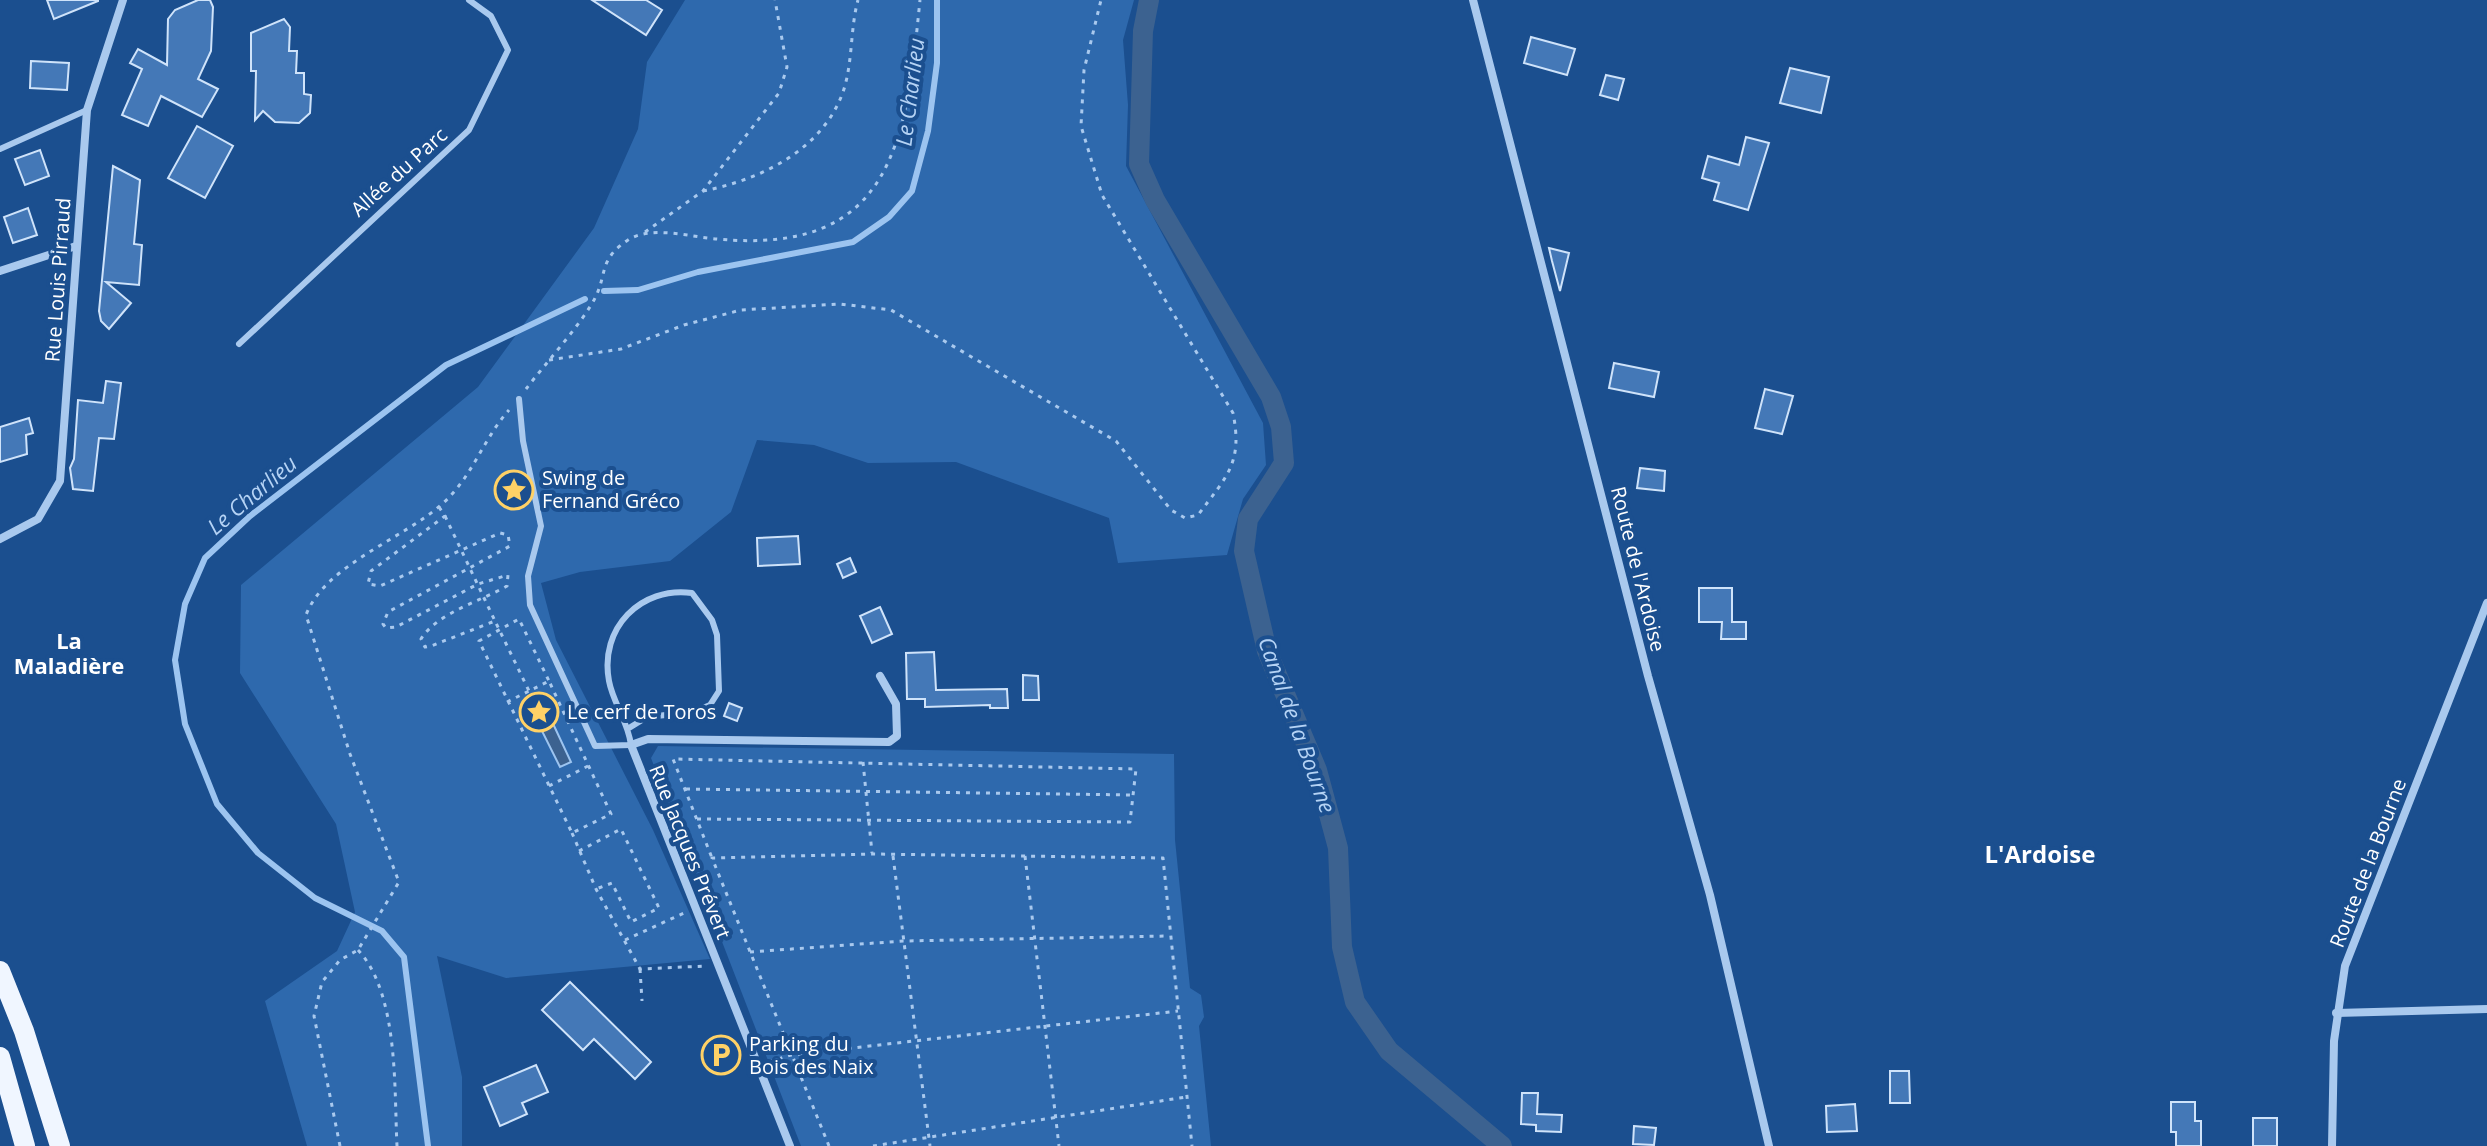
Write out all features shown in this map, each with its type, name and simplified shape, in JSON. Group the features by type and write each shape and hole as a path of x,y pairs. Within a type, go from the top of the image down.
{"main road":[{"path":"0,971 24,1031 60,1146"},
{"path":"0,1057 25,1146"}],"street":[{"name":"Rue Louis Pirraud","path":"0,539 38,519 60,481 87,110 123,0"},
{"name":"Route de l'Ardoise","path":"1473,0 1648,676 1710,895 1769,1146"},
{"path":"0,271 76,246"},
{"name":"Route de la Bourne","path":"2332,1146 2336,1013 2345,966 2487,603"},
{"name":"Rue Jacques Prévert","path":"790,1146 631,745 648,739 889,742 897,736 896,704 880,676"},
{"path":"2336,1013 2487,1009"}],"lane":[{"name":"Allée du Parc","path":"239,344 469,130 508,50 491,16 469,0"},
{"path":"0,149 87,110"},
{"path":"519,399 523,441 541,526 528,576 530,605 595,746 631,745 629,728 609,681 610,648 619,622 655,594 692,593 712,620 717,635 719,691 710,705 694,712 647,717 629,728"}],"path":[{"path":"340,1146 314,1016 322,982 340,960 358,950 388,906 399,882 350,754 306,615 324,585 439,507 461,487 505,414 597,296 599,278 610,257 627,241 703,191 779,93 787,67 775,0"},
{"path":"703,191 739,184 776,169 821,128 843,92 858,0"},
{"path":"645,232 760,243 824,228 853,212 879,182 899,143 910,99 920,0"},
{"path":"547,361 621,349 684,325 741,310 840,304 891,310 1116,441 1171,510 1185,518 1198,515 1230,472 1239,442 1233,413 1102,195 1081,126 1084,70 1101,0"},
{"path":"439,507 529,691"},
{"path":"445,516 371,571 368,584 380,586 500,533 506,532 511,540 504,551 388,612 383,624 386,628 396,627 478,584 501,574 508,575 510,580 507,586 432,627 421,639 423,644 431,646 495,621"},
{"path":"572,833 611,814 519,619 479,641 596,889 640,969 642,1001"},
{"path":"507,702 549,681"},
{"path":"697,819 1130,822 1136,769 673,759 791,1055 829,1146"},
{"path":"863,762 873,854"},
{"path":"549,786 588,766"},
{"path":"685,789 1134,795"},
{"path":"579,851 621,829 659,908 631,922 612,883 596,889"},
{"path":"712,858 873,854 1163,858 1192,1146"},
{"path":"893,855 930,1146"},
{"path":"1025,856 1048,1026 1059,1146"},
{"path":"625,940 695,908"},
{"path":"750,952 903,941 1169,936"},
{"path":"358,950 379,985 391,1044 397,1146"},
{"path":"640,969 718,965"},
{"path":"759,1065 791,1055 1178,1011"},
{"path":"873,1146 1187,1097"}],"shaded area":[{"path":"685,0 1134,0 1123,40 1128,105 1126,166 1263,423 1266,465 1243,499 1227,555 1118,563 1109,518 956,462 868,463 814,445 757,440 731,512 670,561 580,572 541,583 556,640 653,830 710,959 506,978 437,956 462,1077 462,1146 307,1146 265,1001 337,951 355,912 336,824 240,673 241,585 478,387 594,228 638,129 647,62"},
{"path":"548,713 571,762 560,767 536,719"},
{"path":"658,746 1174,754 1175,840 1190,988 1201,995 1204,1017 1199,1026 1211,1146 801,1146 651,758"}],"building":[{"path":"47,0 98,0 98,1 54,19"},
{"path":"198,0 210,0 213,7 211,51 198,79 218,89 202,117 161,96 148,126 122,115 142,69 130,63 138,49 167,65 168,19 175,10"},
{"path":"592,0 646,0 662,10 646,35"},
{"path":"284,19 290,27 289,51 297,51 296,73 304,73 304,94 311,95 310,113 299,123 275,122 263,111 255,120 256,71 251,71 251,33"},
{"path":"1531,37 1575,49 1567,75 1524,63"},
{"path":"31,61 69,63 67,90 30,88"},
{"path":"1790,68 1829,77 1821,113 1780,103"},
{"path":"1606,75 1624,79 1618,100 1600,95"},
{"path":"197,126 233,146 205,198 168,178"},
{"path":"1746,137 1769,143 1748,210 1714,200 1719,183 1702,178 1708,156 1739,165"},
{"path":"40,150 49,176 25,185 15,159"},
{"path":"113,166 140,180 134,244 142,245 139,285 106,282 131,303 109,329 101,321 99,311"},
{"path":"28,208 37,235 13,243 4,217"},
{"path":"1549,248 1569,253 1560,291 1552,261"},
{"path":"1614,363 1659,372 1654,397 1609,388"},
{"path":"106,381 121,383 114,439 99,438 93,491 73,489 70,468 74,459 78,400 103,403"},
{"path":"1765,389 1793,396 1782,434 1755,428"},
{"path":"29,418 33,433 26,435 27,454 0,462 0,427"},
{"path":"1640,468 1665,471 1664,491 1637,488"},
{"path":"798,536 800,564 758,566 757,538"},
{"path":"850,558 856,572 843,578 837,564"},
{"path":"1699,588 1732,588 1732,622 1746,622 1746,639 1721,639 1722,622 1699,622"},
{"path":"880,607 892,634 872,643 860,616"},
{"path":"934,652 936,690 1007,689 1008,708 990,708 990,705 925,707 925,699 907,699 906,653"},
{"path":"1023,675 1038,676 1039,700 1023,700"},
{"path":"729,703 742,708 737,721 724,716"},
{"path":"570,982 651,1062 635,1079 594,1039 583,1050 542,1010"},
{"path":"536,1065 548,1092 522,1103 527,1114 500,1126 484,1087"},
{"path":"1890,1071 1909,1071 1910,1103 1890,1103"},
{"path":"1522,1093 1538,1093 1537,1114 1562,1115 1561,1132 1536,1131 1536,1125 1521,1124"},
{"path":"2171,1102 2195,1102 2195,1121 2201,1121 2201,1146 2176,1146 2176,1132 2171,1132"},
{"path":"1855,1104 1857,1131 1827,1132 1826,1106"},
{"path":"2253,1118 2277,1118 2277,1146 2253,1146"},
{"path":"1634,1126 1656,1128 1654,1145 1633,1144"}],"waterway":[{"name":"Le Charlieu","path":"604,291 638,290 698,272 853,242 889,217 912,191 928,131 937,63 937,0"},
{"name":"Canal de la Bourne","path":"1149,0 1143,31 1139,164 1155,200 1271,397 1281,427 1284,463 1248,519 1244,551 1267,651 1317,770 1338,848 1342,947 1355,1002 1389,1051 1502,1146"},
{"name":"Le Charlieu","path":"428,1146 404,957 382,931 315,898 258,853 217,804 185,724 175,660 185,604 205,558 250,516 446,365 585,299"}],"place":[{"name":"Swing de Fernand Gréco","path":"514,490"},
{"name":"Le cerf de Toros","path":"539,712"},
{"name":"Parking du Bois des Naix","path":"721,1055"}],"district":[{"name":"La Maladière","path":"69,654"},
{"name":"L'Ardoise","path":"2040,855"}]}
